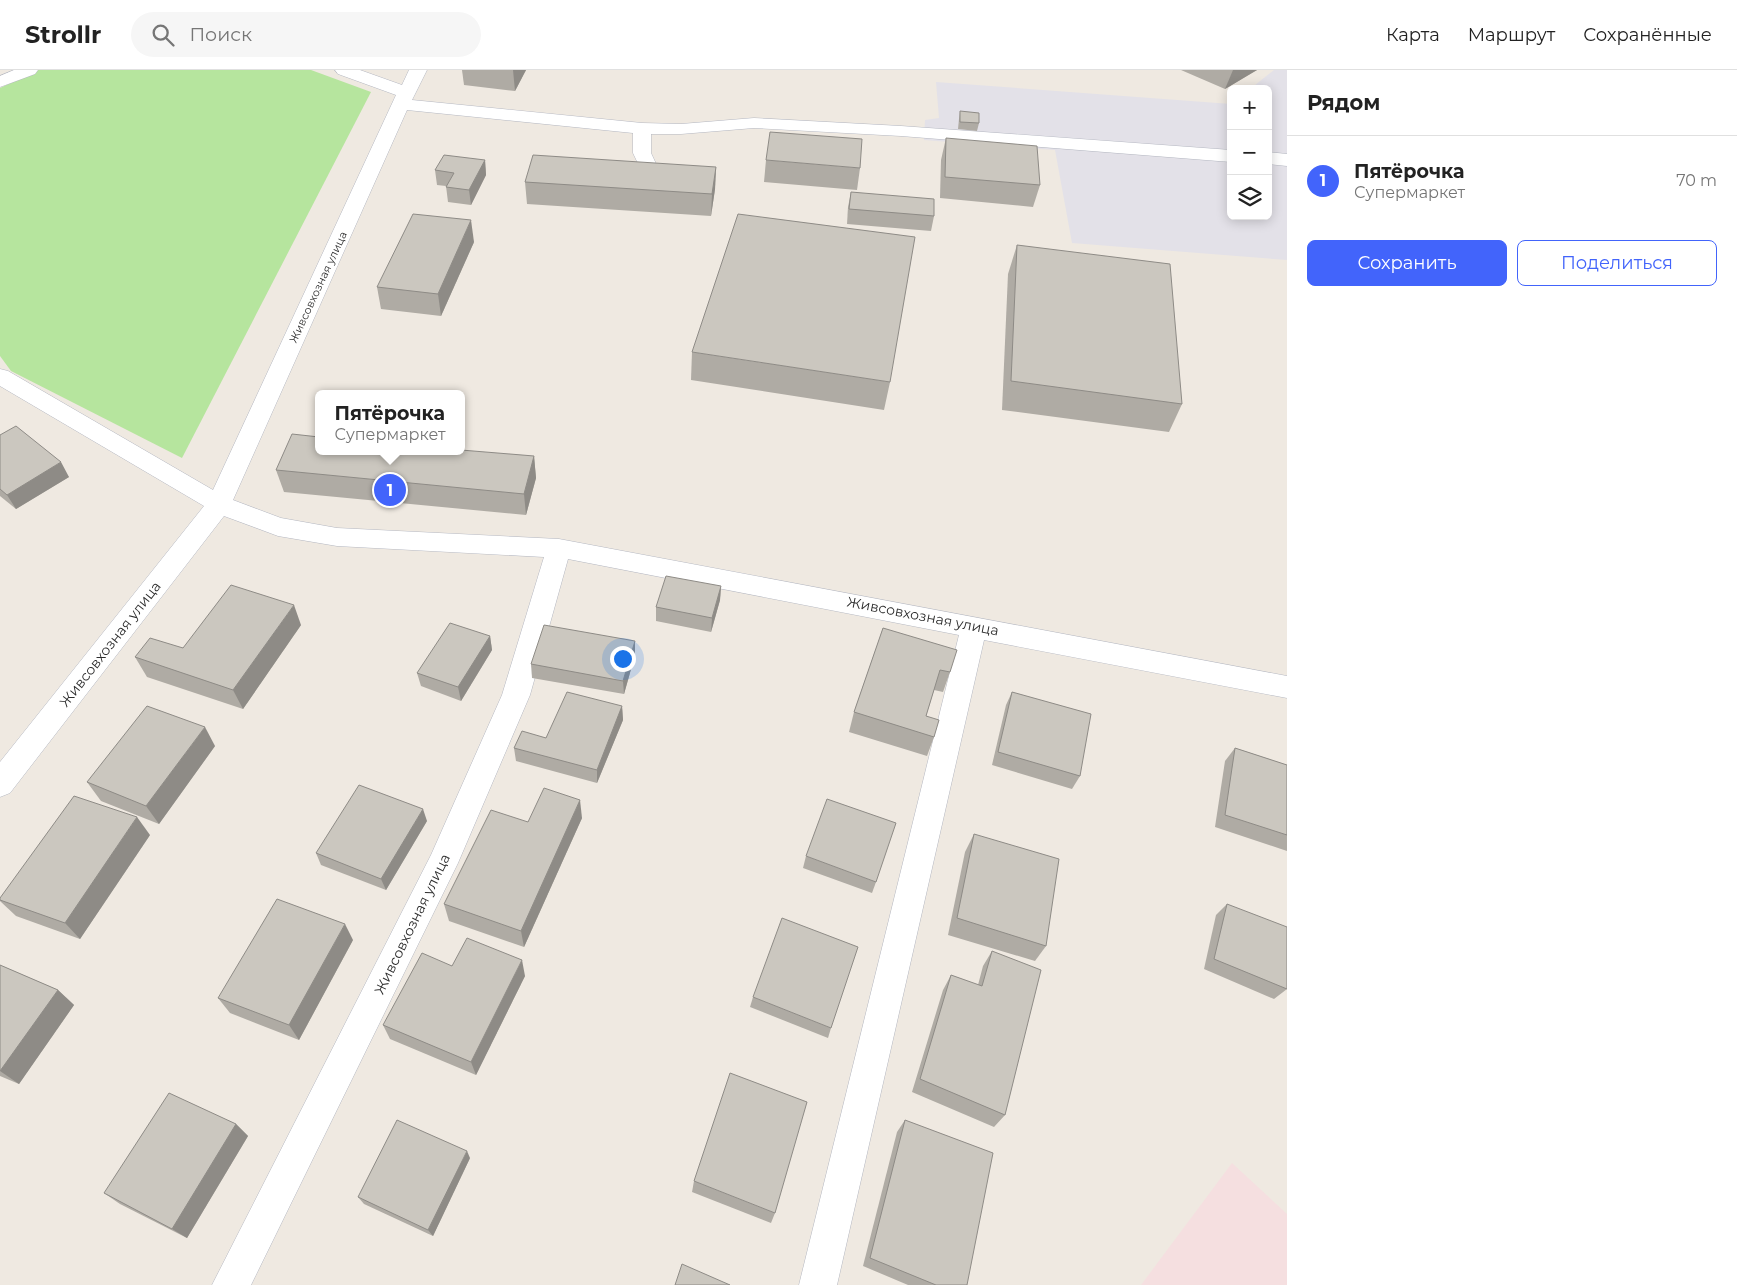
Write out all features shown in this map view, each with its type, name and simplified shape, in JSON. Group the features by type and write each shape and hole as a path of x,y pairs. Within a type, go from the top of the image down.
{"street":[{"path":"0,82 28,70"},
{"path":"344,70 404,98 642,128 682,129 754,123 901,131 1227,156"},
{"name":"Живсовхозная улица","path":"0,784 218,504 418,70"},
{"path":"642,128 642,153 650,170"},
{"path":"1272,158 1287,160"},
{"name":"Живсовхозная улица","path":"0,376 218,504 278,527 337,536 559,548 1287,687"},
{"name":"Живсовхозная улица","path":"230,1285 444,863 516,695 559,548"},
{"path":"818,1285 974,626"}],"shaded area":[{"path":"1274,70 1287,70 1287,260 1072,243 1055,150 924,140 925,120 939,118 936,82 1227,104 1227,220 1272,220 1272,85 1255,85"},
{"path":"1232,1163 1287,1214 1287,1285 1141,1285"}],"green space":[{"path":"38,70 311,70 371,92 182,458 11,371 0,356 0,88"}],"building":[{"path":"960,111 979,113 979,123 960,122"},
{"path":"770,132 862,139 860,168 766,160"},
{"path":"946,138 1037,146 1040,185 945,177"},
{"path":"444,155 485,160 469,190 446,187 454,173 435,170"},
{"path":"533,155 716,167 712,194 525,182"},
{"path":"851,192 934,199 934,216 849,209"},
{"path":"413,214 471,220 438,294 377,287"},
{"path":"738,214 915,237 890,382 692,352"},
{"path":"1017,245 1170,264 1182,404 1011,381"},
{"path":"16,426 61,462 7,495 0,489 0,435"},
{"path":"292,434 315,437 315,455 465,455 465,450 534,456 524,494 276,470"},
{"path":"666,576 721,586 712,618 656,607"},
{"path":"231,585 294,605 233,690 135,657 150,638 183,648"},
{"path":"450,623 490,636 458,687 417,673"},
{"path":"544,625 635,641 623,681 531,664"},
{"path":"883,628 957,650 950,672 940,670 926,716 939,720 934,737 854,712"},
{"path":"567,692 622,706 597,770 514,748 522,731 546,738"},
{"path":"1012,692 1091,714 1080,776 998,752"},
{"path":"147,706 205,727 146,806 87,782"},
{"path":"1235,748 1287,765 1287,835 1225,815"},
{"path":"359,785 423,809 381,879 316,853"},
{"path":"544,788 580,800 521,931 444,904 491,810 528,822"},
{"path":"74,796 137,817 65,923 0,900 0,898"},
{"path":"827,799 896,823 876,882 806,856"},
{"path":"974,834 1059,859 1046,946 957,918"},
{"path":"277,899 345,924 289,1025 218,998"},
{"path":"1227,904 1287,927 1287,989 1214,959"},
{"path":"782,918 858,947 831,1028 753,997"},
{"path":"467,938 522,960 471,1062 383,1025 422,953 452,966"},
{"path":"992,951 1041,970 1005,1115 920,1079 951,975 982,986"},
{"path":"0,965 58,990 0,1071"},
{"path":"730,1073 807,1102 775,1213 694,1181"},
{"path":"169,1093 236,1124 172,1229 104,1193"},
{"path":"397,1120 467,1151 428,1230 358,1197"},
{"path":"905,1120 993,1153 967,1285 936,1285 870,1258"},
{"path":"682,1264 730,1285 675,1285"}],"place":[{"name":"Пятёрочка","path":"390,490"}]}
